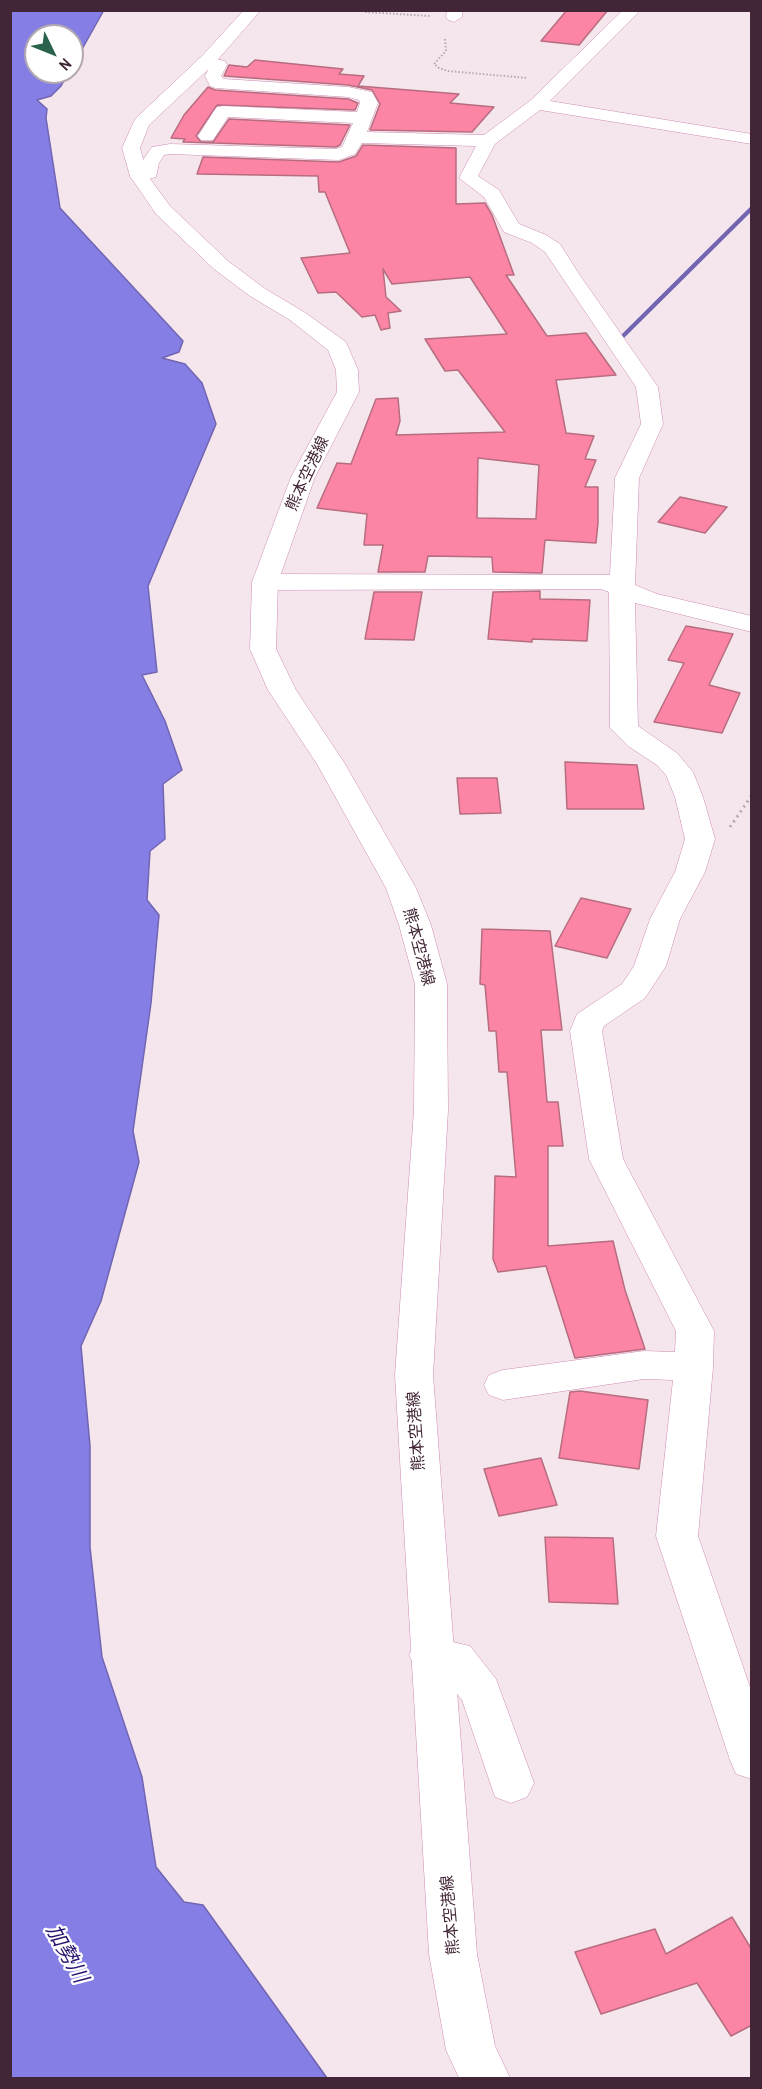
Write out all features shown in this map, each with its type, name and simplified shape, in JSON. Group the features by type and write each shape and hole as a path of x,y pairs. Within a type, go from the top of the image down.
{"street":[{"name":"熊本空港線","path":"254,10 205,62 141,123 131,148 139,176 162,210 220,265 257,292 297,316 338,347 347,370 348,392 303,477 265,582 263,649 282,690 331,764 401,888 415,925 431,984 431,1110 414,1376 431,1655 453,1954 471,2050 485,2079"},
{"path":"633,10 537,104 488,141 468,178 492,194 511,228 539,239 553,248 568,276 647,387 652,424 627,478 622,587 624,728 667,759 679,772 689,796 700,839 690,872 665,919 650,966 634,991 589,1021 586,1030 606,1159 695,1331 694,1367 677,1536 752,1760"},
{"path":"139,176 149,173 150,163 158,151 170,149 339,155 349,150 369,103 366,96 359,93 221,84 216,82 213,76 219,65 205,62"},
{"path":"537,104 752,139"},
{"path":"207,136 223,111 363,118"},
{"path":"356,137 488,141"},
{"path":"265,582 605,581 649,600 752,624"},
{"path":"503,1385 644,1365 694,1367"},
{"path":"431,1655 456,1659 481,1692 511,1783"}],"path":[{"path":"365,12 455,14 446,35 446,51 435,64 439,68 448,71 558,81"}],"water":[{"name":"加勢川","path":"104,10 84,46 84,24 24,24 24,84 62,84 51,96 37,100 47,109 46,118 60,208 183,341 179,352 162,358 185,364 202,383 216,424 148,586 157,672 142,675 165,721 182,770 163,784 165,839 150,851 147,900 159,915 151,1003 133,1131 139,1162 101,1301 81,1346 90,1446 90,1547 102,1657 142,1777 156,1867 184,1902 203,1905 327,2078 11,2078 10,11"}],"building":[{"path":"567,10 608,10 579,45 541,41"},
{"path":"255,60 343,69 339,74 364,76 358,86 459,94 450,103 494,107 472,132 370,130 380,104 372,90 348,85 224,76 229,65 247,67"},
{"path":"208,87 215,90 348,99 358,103 355,110 217,105 196,136 201,142 213,142 229,119 350,125 340,145 336,147 183,142 185,139 171,138 184,115"},
{"path":"363,145 456,148 456,204 485,203 492,215 514,275 506,275 547,336 586,333 616,375 556,380 566,433 594,436 585,459 596,460 585,487 598,487 598,523 596,543 545,540 542,573 493,572 492,557 428,556 425,572 378,572 383,545 364,545 367,514 317,508 337,463 351,464 376,399 398,398 400,421 396,435 505,432 458,370 445,371 425,339 507,334 470,277 392,284 383,269 386,297 401,311 388,313 390,328 381,330 375,315 362,317 336,292 318,293 301,258 350,253 325,192 319,192 318,176 197,174 203,157 339,162 356,156","holes":["478,458 539,465 536,519 477,518"]},
{"path":"680,497 727,507 705,533 658,522"},
{"path":"540,591 540,599 590,600 587,641 532,639 532,642 488,639 493,592"},
{"path":"374,592 422,592 414,640 365,639"},
{"path":"686,626 733,634 709,685 740,693 722,733 654,722 684,663 668,660"},
{"path":"565,762 637,765 644,809 567,809"},
{"path":"457,778 497,778 501,813 460,814"},
{"path":"581,898 631,909 607,958 555,946"},
{"path":"482,929 550,931 562,1030 541,1030 547,1102 558,1102 563,1146 548,1146 548,1246 613,1241 625,1290 645,1349 575,1358 546,1266 498,1272 493,1259 495,1176 516,1177 507,1072 499,1072 496,1031 489,1031 485,985 480,984"},
{"path":"580,1391 648,1400 639,1469 559,1458 570,1392"},
{"path":"541,1458 557,1505 499,1516 484,1469"},
{"path":"545,1537 613,1538 618,1604 549,1602"},
{"path":"732,1917 752,1950 752,2025 731,2036 697,1983 601,2014 575,1952 655,1929 666,1954"}],"waterway":[{"path":"620,339 752,207"}]}
